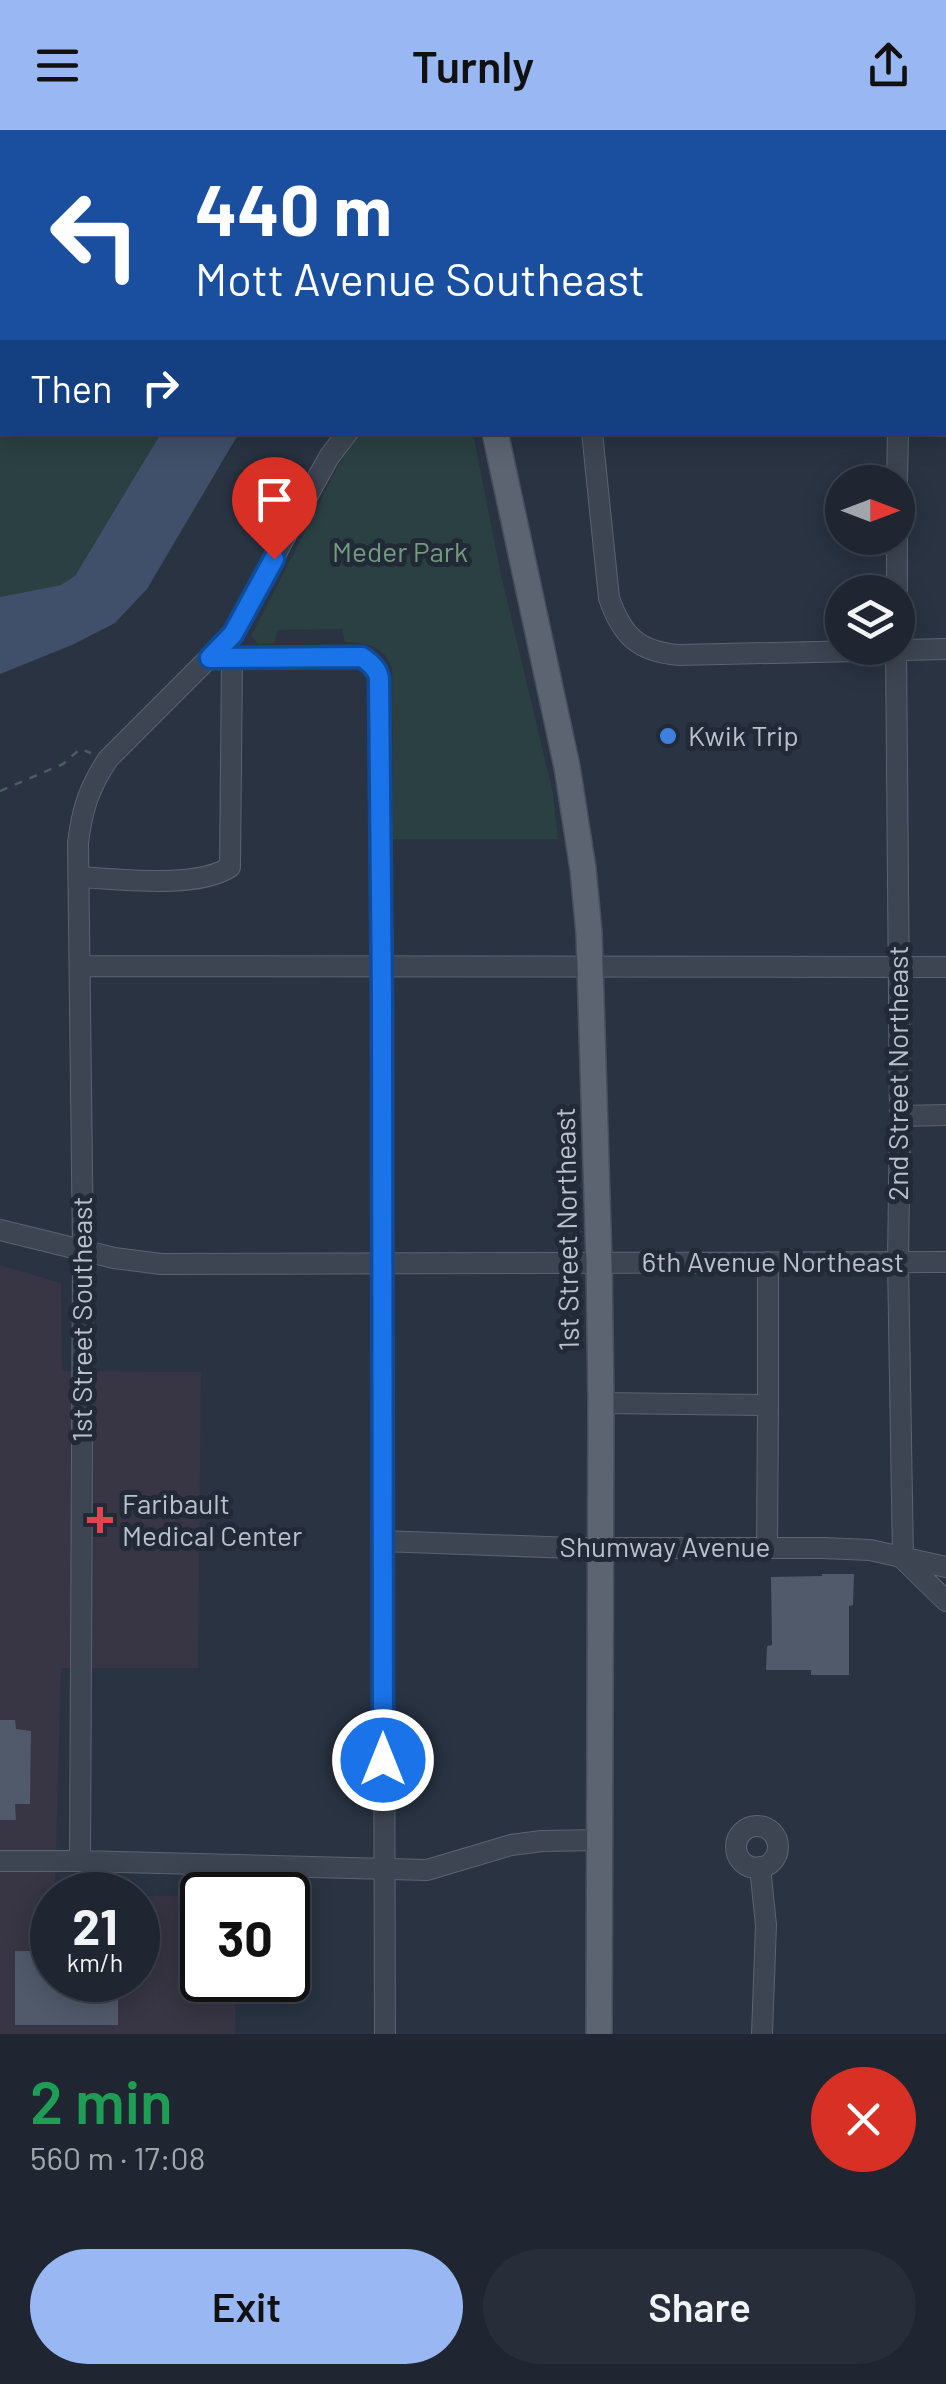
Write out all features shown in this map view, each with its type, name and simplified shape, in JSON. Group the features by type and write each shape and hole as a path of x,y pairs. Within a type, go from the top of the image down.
{"main road":[{"name":"1st Street Northeast","path":"496,435 572,795 590,966 601,1403 598,2034"}],"street":[{"name":"1st Street Southeast","path":"80,1860 83,1251 78,844 82,810 108,759 233,634 329,457 346,435"},
{"path":"592,435 609,598 616,619 630,637 644,648 679,656 825,651"},
{"path":"897,465 898,435"},
{"path":"915,648 946,649"},
{"path":"210,658 362,657 379,678 385,2034"},
{"path":"79,877 194,880 218,875 230,867 232,658"},
{"name":"2nd Street Northeast","path":"896,665 903,1558"},
{"path":"80,966 946,966"},
{"path":"900,1116 946,1115"},
{"name":"6th Avenue Northeast","path":"0,1230 114,1258 162,1264 946,1262"},
{"path":"767,1548 768,1262"},
{"path":"601,1403 768,1405"},
{"name":"Shumway Avenue","path":"382,1542 870,1550 946,1567"},
{"path":"903,1558 946,1601"},
{"path":"0,1861 427,1870 512,1845 600,1840"},
{"path":"760,1868 766,1925 762,2034"}],"path":[{"path":"0,791 63,764 80,749 108,759"}],"shaded area":[{"name":"Faribault Medical Center","path":"0,1265 61,1283 62,1371 201,1372 198,1668 61,1668 56,1872 30,1872 30,2002 160,2002 160,1896 180,1896 180,2002 235,2002 235,2034 0,2034"}],"green space":[{"path":"0,435 160,435 75,576 62,585 0,597"},
{"name":"Meder Park","path":"359,435 473,435 501,575 553,793 558,839 393,839 392,669 385,655 367,645 345,642 342,629 277,630 275,643 258,644 251,636 340,463"}],"water":[{"path":"160,435 238,435 147,589 115,623 0,674 0,597 61,585 75,576"}],"building":[{"path":"854,1574 853,1605 849,1606 849,1675 766,1670 767,1646 772,1645 771,1577"},
{"path":"0,1720 15,1720 16,1729 31,1731 30,1804 15,1804 16,1820 0,1820"},
{"path":"15,1951 30,1951 30,2002 118,2002 118,2025 15,2025"}],"place":[{"name":"Kwik Trip","path":"668,736"},
{"name":"Faribault Medical Center","path":"100,1520"}],"route":[{"path":"274,559 233,634 210,658 362,657 379,678 383,1760"}]}
